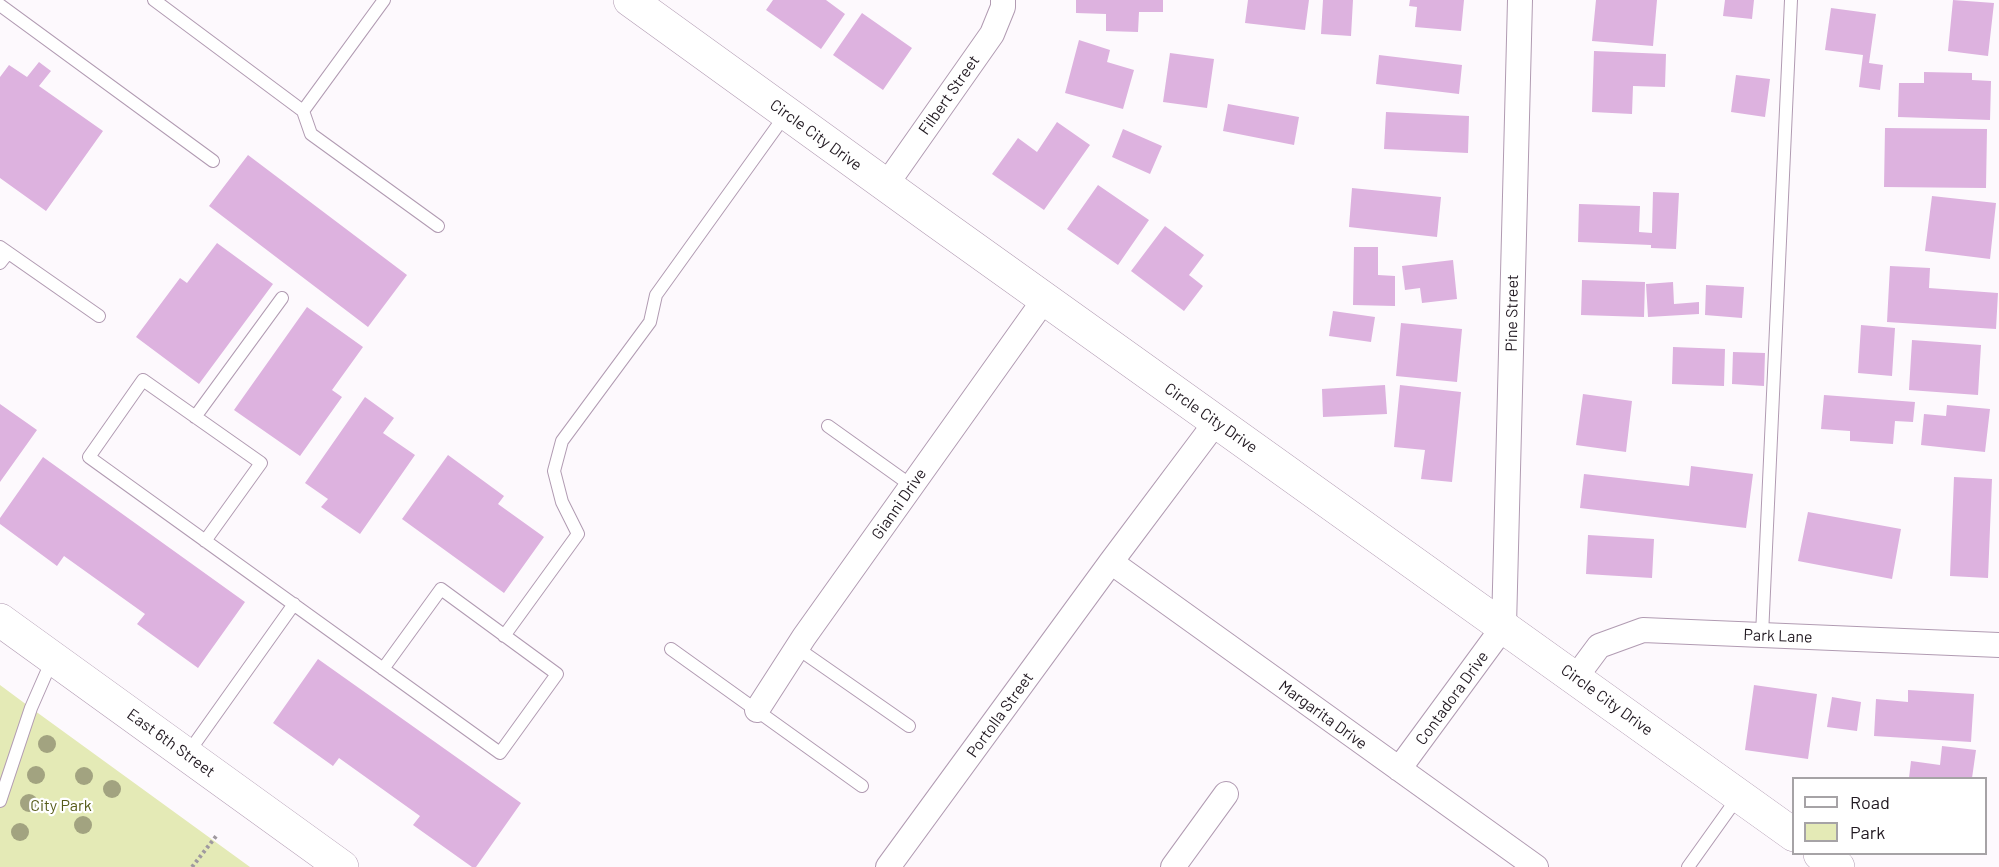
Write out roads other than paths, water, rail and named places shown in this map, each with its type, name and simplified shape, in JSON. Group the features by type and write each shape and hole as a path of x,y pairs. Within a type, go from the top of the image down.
{"street":[{"name":"Circle City Drive","path":"630,0 1044,300 1576,677 1792,834"},
{"name":"Filbert Street","path":"886,185 992,34 1003,7 1003,0"},
{"name":"Pine Street","path":"1504,626 1520,0"},
{"name":"Gianni Drive","path":"757,710 797,648 1044,300"},
{"name":"Portolla Street","path":"888,867 1216,422"},
{"name":"Margarita Drive","path":"1111,562 1536,867"},
{"name":"East 6th Street","path":"0,620 342,867"},
{"name":"Contadora Drive","path":"1399,769 1504,626"},
{"name":"Park Lane","path":"1576,677 1599,646 1643,630 1999,645"},
{"path":"1173,867 1226,794"},
{"path":"1821,855 1838,867"}],"lane":[{"path":"154,0 303,111 311,134 438,226"},
{"path":"303,111 384,0"},
{"path":"1762,635 1791,0"},
{"path":"0,5 213,161"},
{"path":"504,636 578,534 562,502 554,471 562,441 650,322 656,295 786,114"},
{"path":"2,254 99,316"},
{"path":"195,417 282,298"},
{"path":"206,541 261,463 143,380 89,457 206,541 294,604 383,669 500,753 557,674 441,589 383,669"},
{"path":"828,426 912,486"},
{"path":"187,754 294,604"},
{"path":"797,648 909,726"},
{"path":"670,649 862,786"},
{"path":"0,801 31,708 53,659"},
{"path":"1688,867 1739,796"}],"park label":[{"name":"City Park","path":"61,806"}]}
